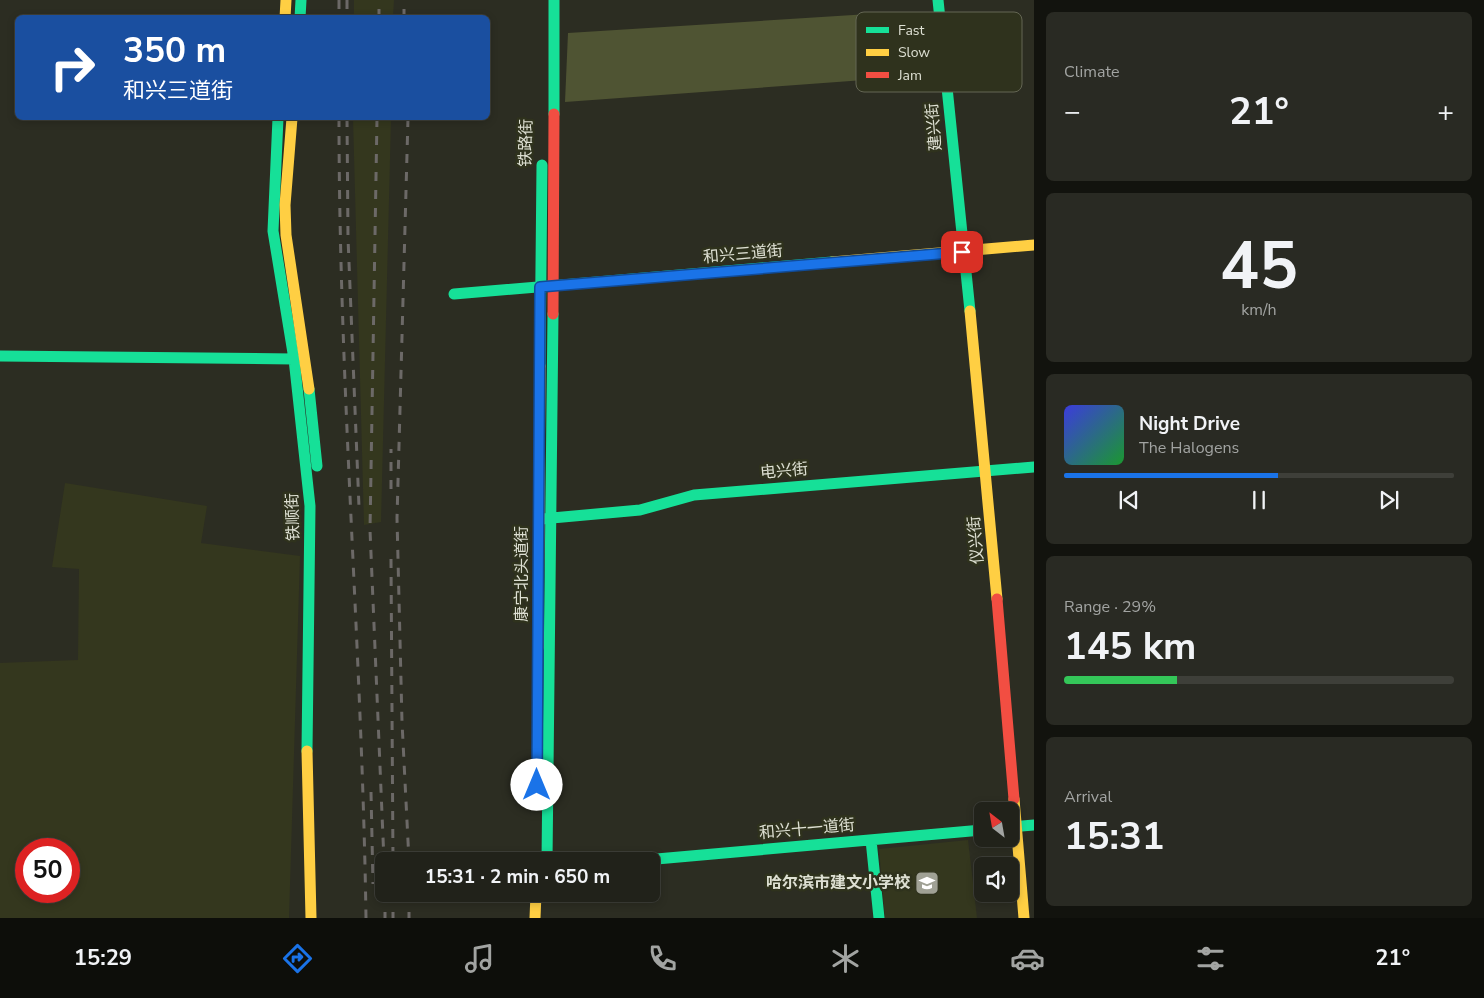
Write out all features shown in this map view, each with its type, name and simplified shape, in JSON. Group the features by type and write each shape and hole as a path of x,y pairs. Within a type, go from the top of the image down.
{"main road":[{"path":"285,15 286,0"},
{"path":"300,15 301,0"},
{"name":"铁路街","path":"540,287 544,0"},
{"name":"铁路街","path":"553,286 554,0"},
{"name":"建兴街","path":"947,92 962,252"},
{"name":"铁顺街","path":"278,120 273,231 294,360 310,506 307,788 310,918"},
{"name":"铁顺街","path":"292,120 286,205 286,235 306,359 321,505 315,786 319,918"},
{"name":"和兴三道街","path":"454,294 1034,246"},
{"name":"仪兴街","path":"962,252 986,471 1012,802"},
{"name":"康宁北头道街","path":"547,852 553,286"},
{"name":"康宁北头道街","path":"537,852 540,287"},
{"path":"0,356 294,360"},
{"name":"电兴街","path":"539,519 640,510 694,495 1034,467"},
{"path":"1019,826 1034,825"},
{"name":"和兴十一道街","path":"660,859 974,831"},
{"path":"871,840 879,918"},
{"name":"仪兴街","path":"1016,848 1024,918"},
{"path":"535,918 536,902"},
{"path":"546,902 546,918"}],"shaded area":[{"path":"354,0 394,0 393,15 354,15"},
{"path":"856,15 856,81 565,102 568,33"},
{"path":"353,120 391,120 381,522 364,525"},
{"path":"65,483 207,506 201,543 300,556 289,918 0,918 0,663 78,660 79,569 52,567"},
{"name":"哈尔滨市建文小学校","path":"968,840 977,918 885,918 879,849"}],"railway":[{"path":"339,0 339,15"},
{"path":"347,0 347,15"},
{"path":"379,0 379,15"},
{"path":"404,0 404,15"},
{"path":"339,120 346,418 360,718 366,918"},
{"path":"347,120 348,238 359,507"},
{"path":"377,120 370,530 384,852"},
{"path":"408,120 397,518 402,722 409,852"},
{"path":"391,449 391,489"},
{"path":"391,559 393,852"},
{"path":"371,792 373,884"},
{"path":"385,902 385,918"},
{"path":"393,902 393,918"},
{"path":"409,902 409,918"}],"traffic: fast":[{"path":"300,15 301,0"},
{"path":"554,0 554,114"},
{"path":"938,0 939,12"},
{"path":"947,92 970,311"},
{"path":"278,120 273,231 294,359 310,506 307,751"},
{"path":"540,366 542,165"},
{"path":"454,294 832,262"},
{"path":"547,852 553,314"},
{"path":"0,356 294,359"},
{"path":"309,389 317,466"},
{"path":"541,519 640,510 694,495 1034,467"},
{"path":"1019,826 1034,825"},
{"path":"660,859 974,831"},
{"path":"871,840 879,918"}],"traffic: slow":[{"path":"285,15 286,0"},
{"path":"292,120 285,205 286,235 309,389"},
{"path":"832,262 1034,245"},
{"path":"970,311 997,599"},
{"path":"538,648 540,366"},
{"path":"307,751 311,918"},
{"path":"1014,799 1024,918"},
{"path":"535,918 536,902"}],"traffic: jam":[{"path":"553,314 554,114"},
{"path":"997,599 1014,799"}],"place":[{"name":"哈尔滨市建文小学校","path":"927,883"}],"route":[{"path":"537,785 540,287 962,252"}]}
